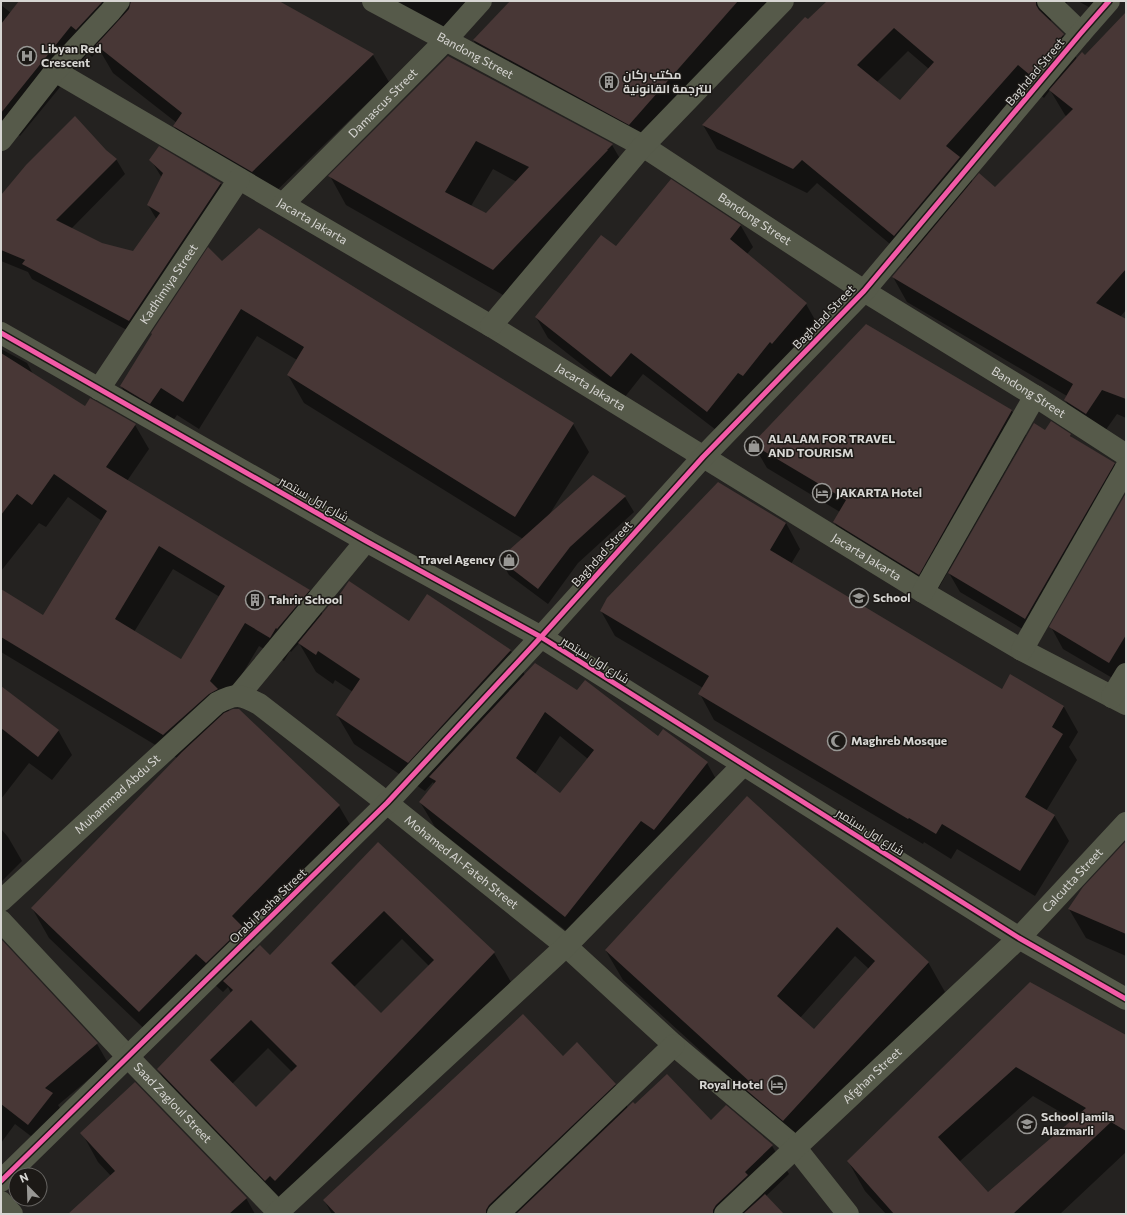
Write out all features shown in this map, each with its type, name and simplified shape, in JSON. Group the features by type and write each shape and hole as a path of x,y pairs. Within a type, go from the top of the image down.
{"street":[{"path":"1,140 55,71 119,1"},
{"name":"Bandong Street","path":"373,1 643,146 864,291 1036,396 1126,455"},
{"name":"Damascus Street","path":"282,204 445,41 481,1"},
{"path":"491,326 643,146 783,1"},
{"path":"1048,1 1081,33"},
{"name":"Baghdad Street","path":"541,637 703,457 864,291 1109,1"},
{"name":"Jacarta Jakarta","path":"55,71 491,326 923,592 1022,650 1119,701"},
{"name":"Kadhimiya Street","path":"99,389 239,179"},
{"name":"شارع اول سبتمبر","path":"1,333 366,540 541,637 1019,938 1126,999"},
{"path":"923,592 1036,396"},
{"path":"1022,650 1126,468"},
{"path":"238,696 366,540"},
{"name":"Orabi Pasha Street","path":"1,1181 387,803 541,637"},
{"path":"1119,701 1126,674"},
{"name":"Muhammad Abdu St","path":"1,901 217,703 230,696 238,696"},
{"name":"Mohamed Al-Fateh Street","path":"238,696 246,697 259,704 387,803 566,946 674,1045 795,1147 848,1214"},
{"path":"278,1213 566,946 743,765"},
{"name":"Calcutta Street","path":"1019,938 1126,823"},
{"name":"Saad Zagloul Street","path":"1,921 128,1057 278,1213"},
{"name":"Afghan Street","path":"725,1214 1019,938"},
{"path":"498,1214 674,1045"},
{"path":"1,1202 12,1214"}],"building":[{"path":"19,1 103,1 76,30 71,26 1,113 1,24"},
{"path":"131,1 279,1 374,54 252,172 173,126 182,113 96,45 129,9"},
{"name":"مكتب ركان للترجمة القانونية","path":"510,1 738,1 629,125 473,40"},
{"path":"827,1 1036,1 1036,5 1039,10 1064,34 1030,75 1018,65 946,146 960,157 894,236 802,160 793,169 702,125 805,17 808,19","holes":["894,28 934,62 900,100 857,65"]},
{"path":"1126,12 1126,269 1096,303 1126,319 1126,399 1102,390 1086,414 1064,400 1073,384 892,277 979,173 995,187 1073,109 1049,90 1082,52 1085,55"},
{"path":"448,56 613,144 493,270 328,176","holes":["476,141 529,167 486,213 445,192"]},
{"path":"75,116 106,150 117,159 56,220 102,243 133,251 160,213 147,205 163,173 149,160 159,146 221,183 129,321 22,264 25,260 1,250 1,195 26,165"},
{"path":"671,179 741,225 730,239 807,303 772,344 770,342 743,376 738,373 707,412 631,353 611,377 535,317 601,235 616,246"},
{"path":"259,228 574,423 515,517 287,375 304,347 241,309 183,402 161,388 150,404 120,386 152,334 151,333 208,247 222,261"},
{"path":"866,324 1012,410 919,575 833,522 846,500 752,444"},
{"name":"Tahrir School","path":"1,353 85,406 90,398 136,424 106,467 310,590 277,629 276,628 270,638 245,623 210,681 218,689 209,694 163,735 1,637 1,589 43,615 107,511 54,474 32,505 17,494 1,515","holes":["159,546 225,586 181,659 115,619"]},
{"path":"1051,421 1071,434 1070,436 1115,463 1025,619 948,573 1034,423 1045,430"},
{"path":"593,475 626,496 570,547 538,589 499,559"},
{"path":"718,482 786,523 770,550 1002,689 1010,674 1064,706 1052,727 1063,734 1025,797 1055,815 1020,871 942,824 936,834 909,818 908,819 698,694 709,676 600,611 607,598"},
{"path":"1126,493 1126,635 1109,663 1049,627"},
{"path":"349,581 409,621 427,594 511,650 408,763 336,715 360,679 318,651 316,655 298,643 331,603 333,604"},
{"path":"535,663 577,690 585,680 658,736 663,729 708,762 654,830 641,821 565,917 419,802 436,781 429,777","holes":["545,712 594,750 560,793 516,758"]},
{"path":"1,686 59,730 38,757 1,728"},
{"path":"233,709 239,709 340,805 232,916 243,927 206,963 196,954 139,1012 31,908 182,752 224,713"},
{"path":"747,796 929,962 783,1121 744,1088 750,1082 605,950","holes":["837,927 875,961 814,1029 777,996"]},
{"path":"1126,841 1126,934 1068,909 1083,887"},
{"path":"378,842 495,952 275,1181 270,1176 265,1181 157,1069 233,990 223,981 260,945 270,955","holes":["384,911 434,960 381,1013 331,963","251,1020 297,1066 256,1107 210,1060"]},
{"path":"1,939 98,1043 45,1088 53,1093 28,1125 1,1104"},
{"path":"1030,982 1126,1035 1126,1131 1111,1122 1013,1214 894,1214 847,1161","holes":["1016,1067 1086,1108 988,1192 938,1137"]},
{"path":"523,1014 563,1056 577,1042 616,1084 489,1205 486,1210 486,1214 336,1214 323,1200"},
{"path":"667,1074 711,1120 726,1105 773,1145 745,1172 748,1175 716,1205 713,1210 713,1214 516,1214 633,1102 635,1104"},
{"path":"135,1082 247,1198 229,1214 68,1214 115,1171 80,1133"},
{"path":"765,1194 784,1214 743,1214"}],"cycle path":[{"path":"1,1181 387,803 541,637 703,457 864,291 1109,1"},
{"path":"1,333 366,541 541,637 1019,938 1126,999"}],"place":[{"name":"Libyan Red Crescent","path":"27,56"},
{"name":"مكتب ركان للترجمة القانونية","path":"609,82"},
{"name":"ALALAM FOR TRAVEL AND TOURISM","path":"754,446"},
{"name":"JAKARTA Hotel","path":"822,493"},
{"name":"Travel Agency","path":"509,560"},
{"name":"School","path":"859,598"},
{"name":"Tahrir School","path":"255,600"},
{"name":"Maghreb Mosque","path":"837,741"},
{"name":"Royal Hotel","path":"777,1085"},
{"name":"School Jamila Alazmarli","path":"1027,1124"}]}
